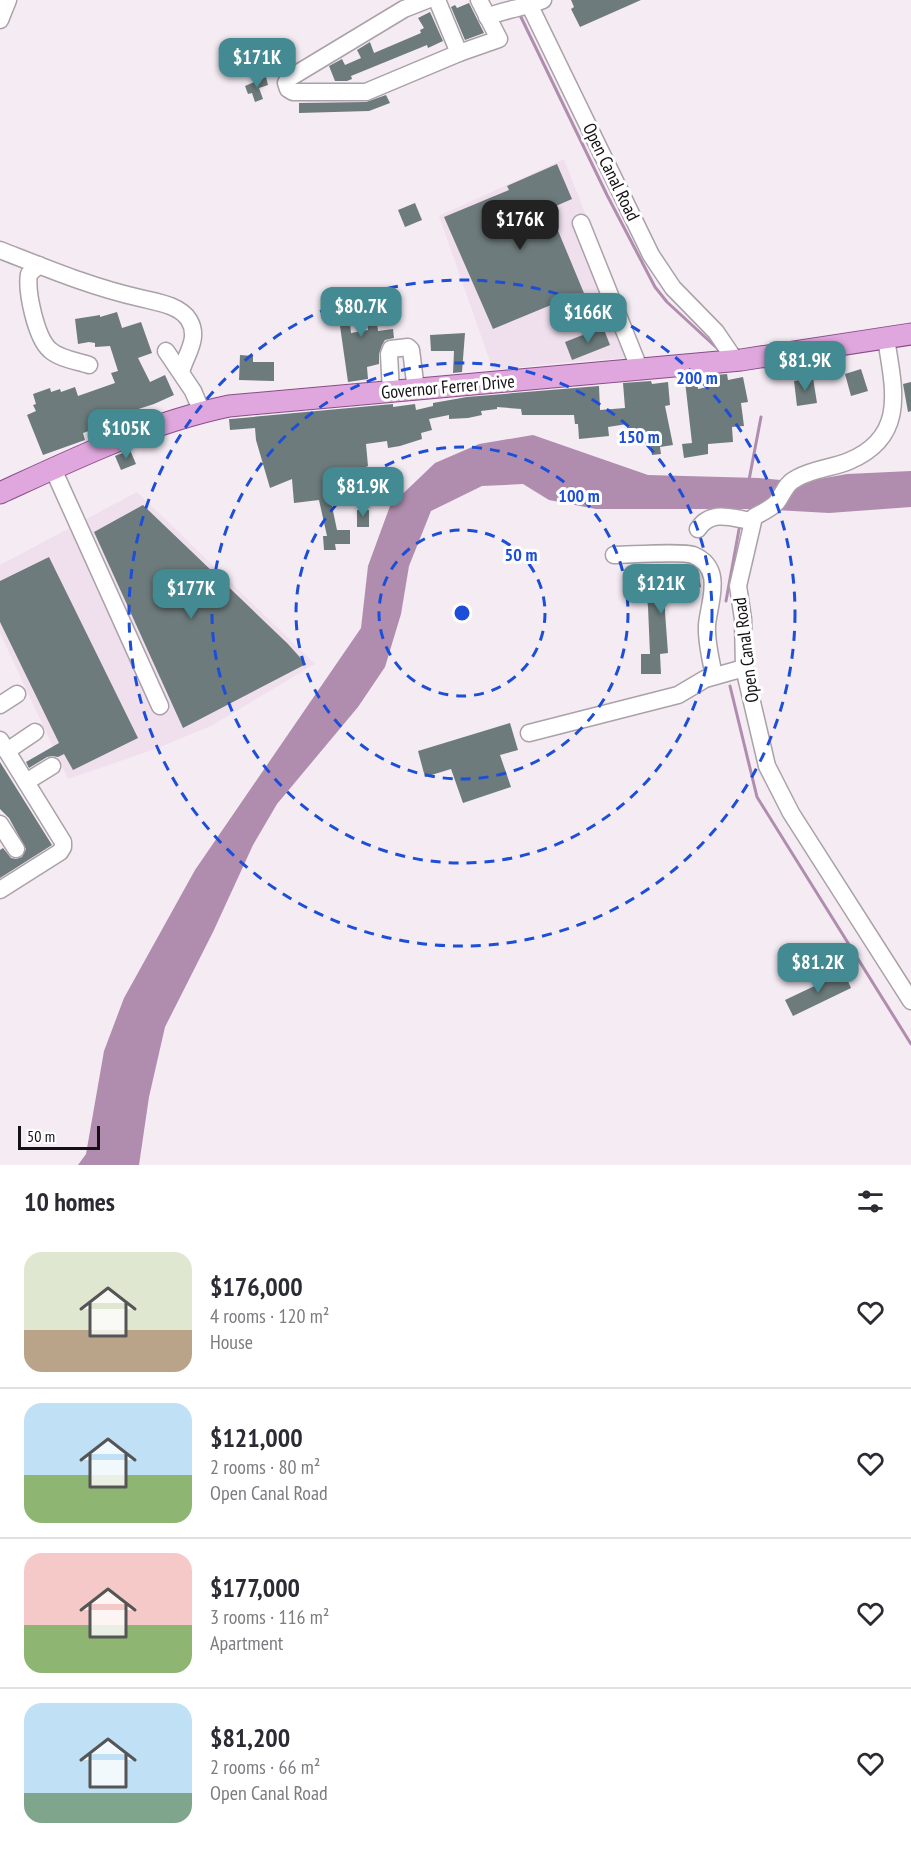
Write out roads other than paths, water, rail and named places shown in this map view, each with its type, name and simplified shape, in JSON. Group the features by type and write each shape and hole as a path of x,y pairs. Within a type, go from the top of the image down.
{"main road":[{"name":"Governor Ferrer Drive","path":"0,493 135,433 202,412 254,403 735,360 911,334"}],"street":[{"path":"0,20 8,0"},
{"path":"427,0 404,9 288,79 286,83 288,89 293,92 366,92 459,53 499,39 479,0"},
{"path":"437,0 459,53"},
{"path":"487,17 533,2"},
{"name":"Open Canal Road","path":"533,2 654,260 673,288 723,340 735,360"},
{"path":"581,223 640,370"},
{"path":"0,250 90,286 180,310 188,319 194,334 181,372"},
{"path":"39,265 29,274 28,286 42,342 58,356 90,365"},
{"path":"698,529 710,516 752,521 754,517 775,505 793,480 803,474 856,458 873,447 887,431 893,413 891,370 886,339"},
{"path":"391,392 389,354 392,349 408,347 411,350 416,390"},
{"path":"166,351 181,372 202,412"},
{"path":"53,469 160,706"},
{"name":"Open Canal Road","path":"752,521 738,586 743,619 744,668 760,741 773,781 911,1001"},
{"path":"614,555 691,554 703,561 710,570 714,593 707,625 714,676"},
{"path":"530,733 678,695 714,676 744,668"},
{"path":"0,705 17,694"},
{"path":"0,890 60,852 63,847 63,842 3,746 35,732"},
{"path":"26,782 52,766"}],"waterway":[{"path":"519,13 607,195 655,287 667,302 718,349"},
{"path":"749,480 761,417"},
{"path":"726,601 740,524"},
{"path":"730,686 757,797 911,1044"}]}
